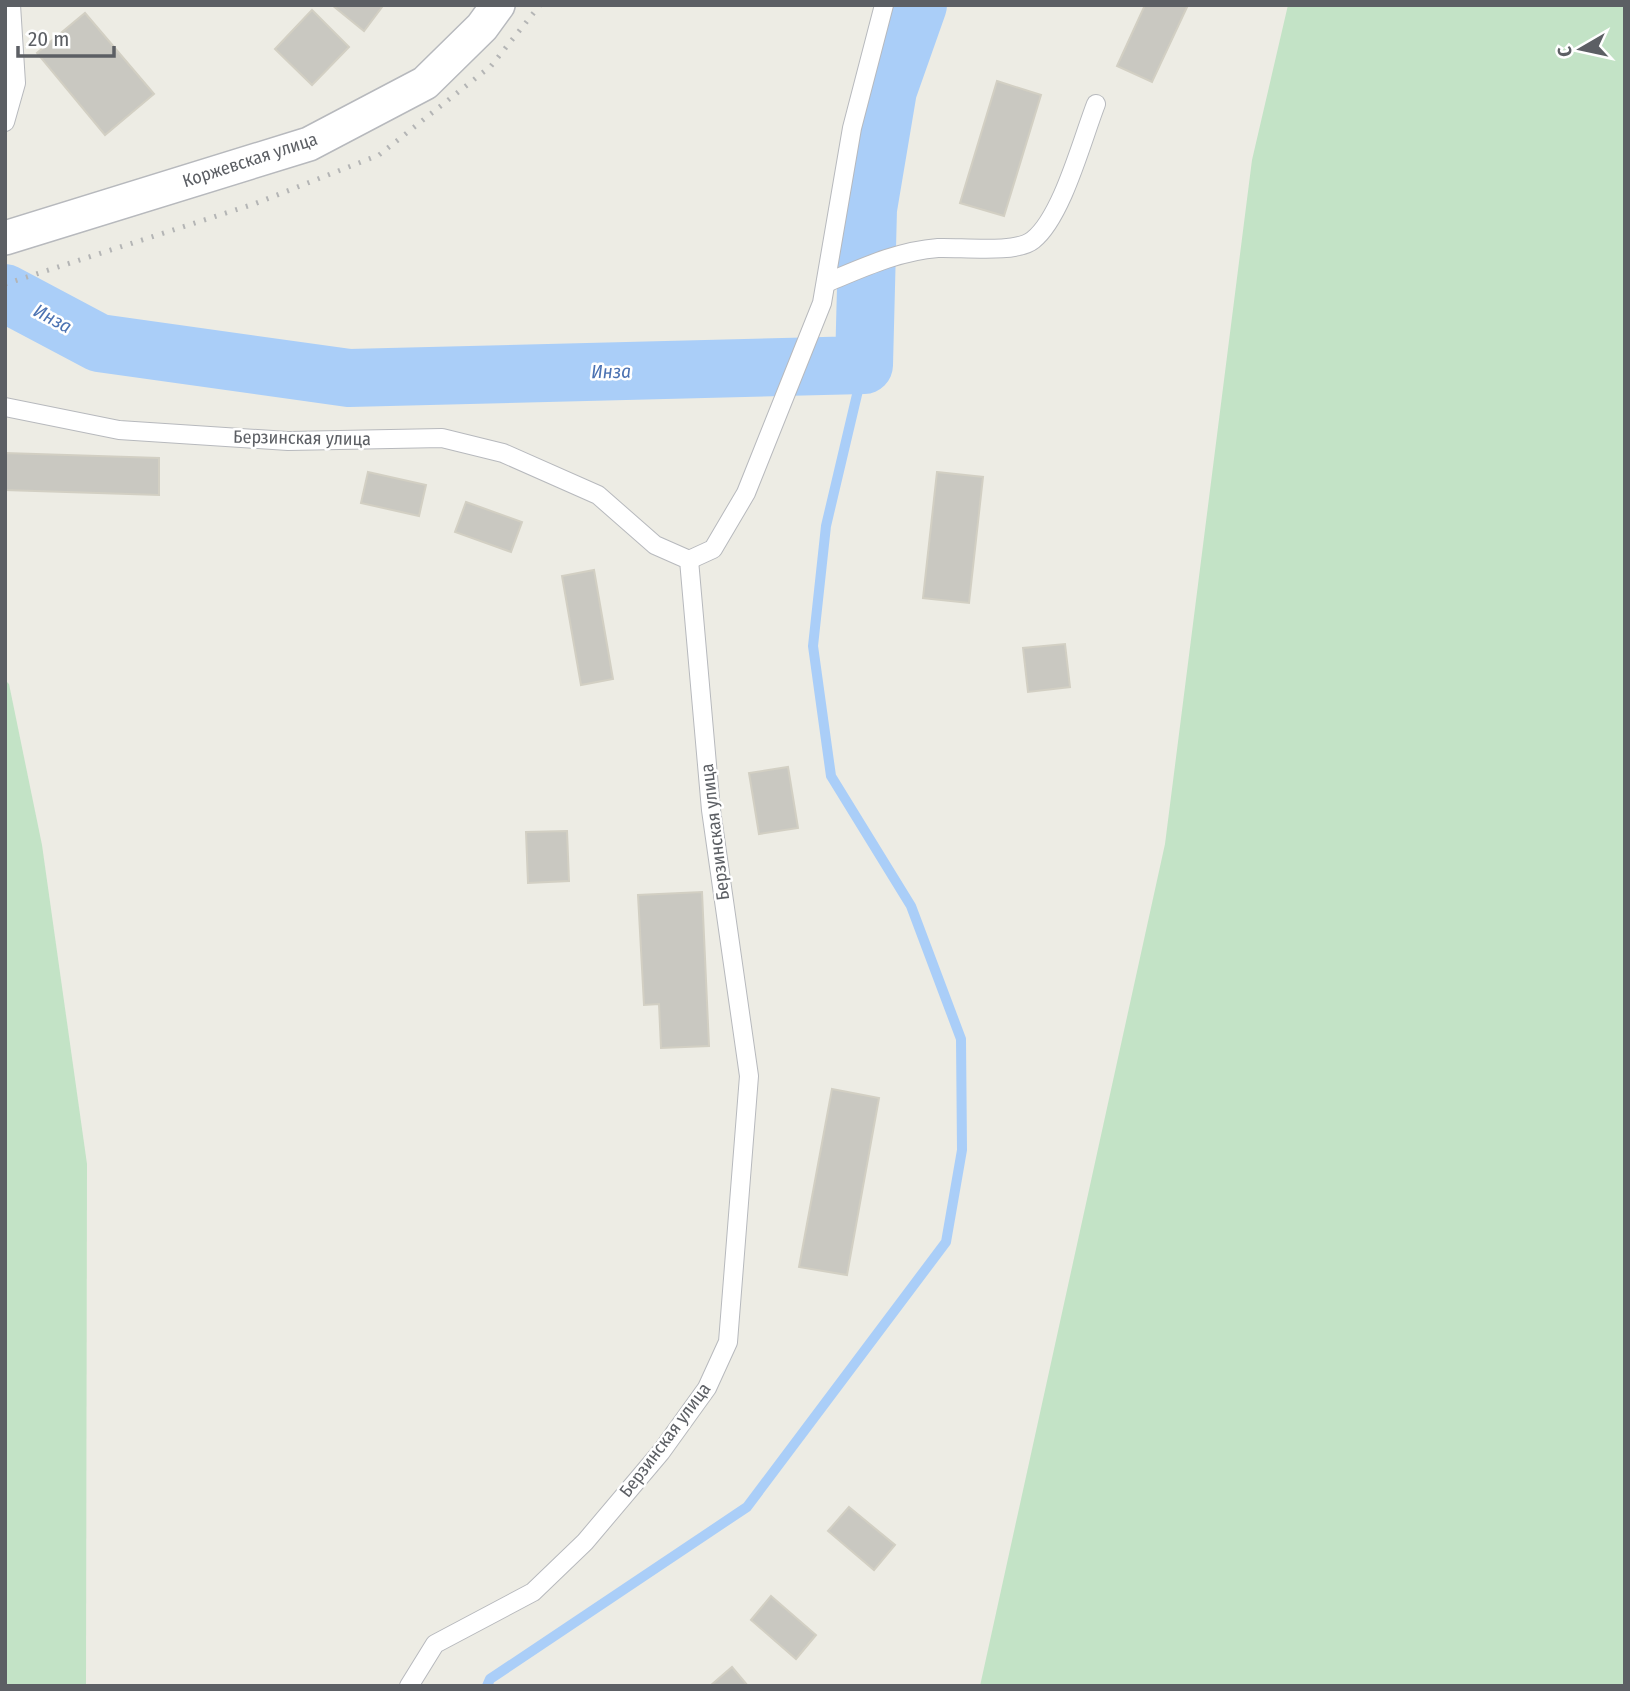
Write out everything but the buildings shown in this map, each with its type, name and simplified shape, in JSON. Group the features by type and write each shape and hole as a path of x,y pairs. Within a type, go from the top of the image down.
{"street":[{"name":"Коржевская улица","path":"5,238 309,144 425,83 482,27 498,5"}],"lane":[{"path":"5,122 16,83 11,5"},
{"path":"689,560 713,549 746,493 822,303 852,128 884,5"},
{"path":"826,282 887,257 936,248 1010,247 1032,242 1052,219 1096,104"},
{"name":"Берзинская улица","path":"5,407 119,430 288,441 442,438 503,453 598,495 655,545 689,560 711,810 749,1076 728,1342 707,1388 676,1431 585,1542 533,1591 435,1644 409,1686"}],"green space":[{"path":"1288,5 1625,5 1625,1686 980,1686 1165,844 1252,160"},
{"path":"5,680 9,684 42,845 87,1164 86,1686 5,1686"}],"waterway":[{"name":"Инза","path":"5,293 99,343 349,378 864,365 868,209 888,90 918,5"},
{"path":"487,1686 490,1679 747,1507 946,1242 962,1150 961,1039 911,906 831,776 813,646 826,526 864,365"}],"railway":[{"path":"5,284 254,204 379,155 491,66 540,5"}]}
